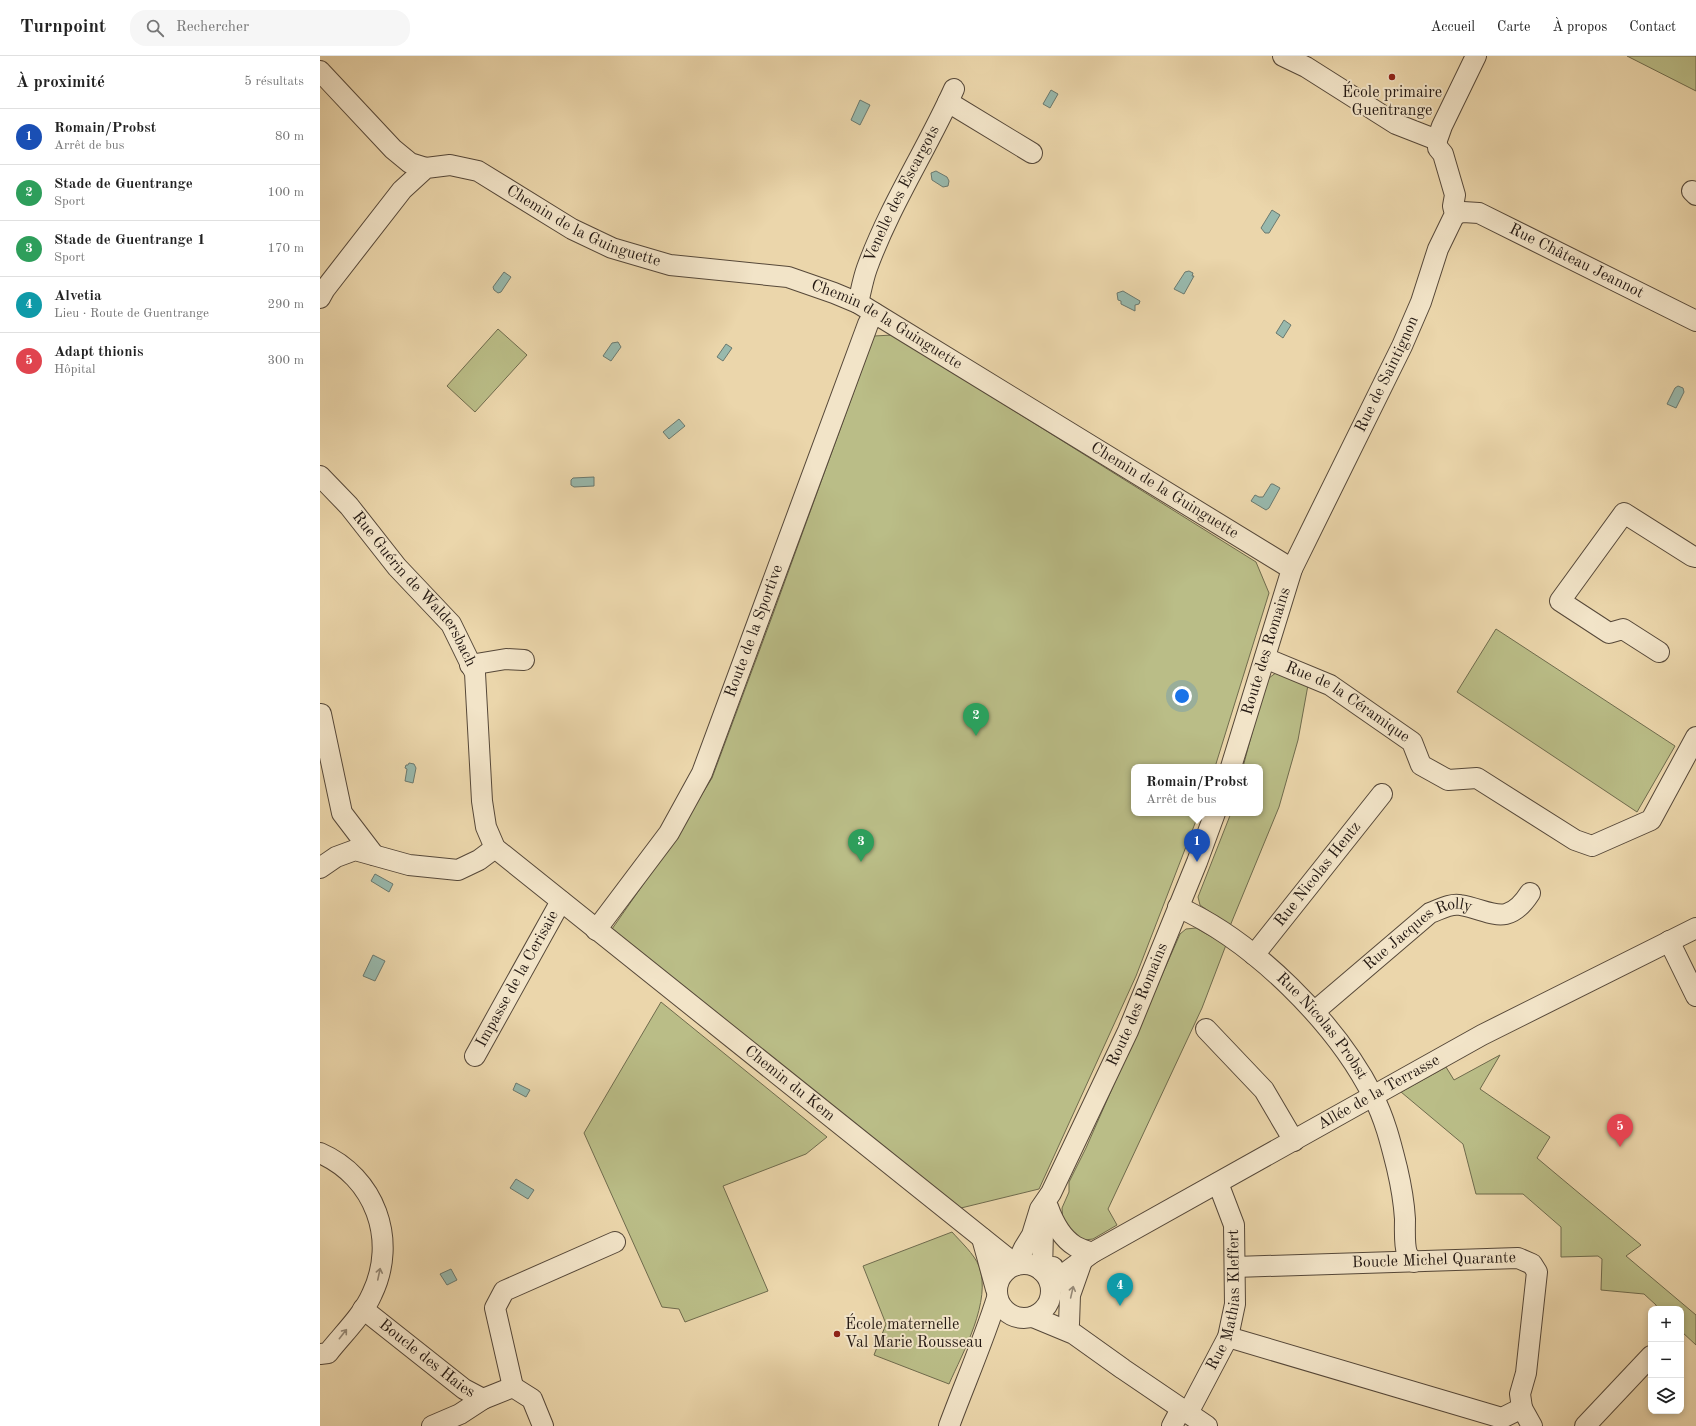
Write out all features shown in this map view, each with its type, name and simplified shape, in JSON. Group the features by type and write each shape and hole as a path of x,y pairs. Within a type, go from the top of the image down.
{"street":[{"path":"1283,56 1306,67 1396,124 1437,144 1442,126 1476,56"},
{"path":"320,71 393,149 410,163 426,168"},
{"name":"Venelle des Escargots","path":"866,308 867,268 905,183 951,96 1032,153"},
{"name":"Rue de Saintignon","path":"1306,537 1372,409 1402,346 1421,302 1438,249 1454,210 1455,195 1443,154 1437,144"},
{"name":"Chemin de la Guinguette","path":"426,168 450,166 478,171 572,229 612,248 670,265 788,277 834,293 866,308 1292,569"},
{"path":"320,298 325,289 402,190 426,168"},
{"name":"Rue Château Jeannot","path":"1454,210 1479,213 1696,321"},
{"name":"Route de la Sportive","path":"596,930 669,833 702,773 868,324 866,308"},
{"name":"Rue Guérin de Waldersbach","path":"320,476 349,506 397,567 451,624 475,673 484,814 486,827 495,848 596,930"},
{"path":"1659,652 1623,629 1609,633 1560,602 1624,513 1692,556 1696,556"},
{"name":"Route des Romains","path":"1232,764 1292,569 1306,537"},
{"name":"Rue de la Céramique","path":"1265,658 1330,685 1412,742 1422,765 1448,780 1478,778 1575,840 1592,846 1651,820 1696,737"},
{"path":"470,665 506,659 524,660"},
{"path":"321,714 342,813 374,854"},
{"name":"Rue Nicolas Hentz","path":"1254,955 1382,794"},
{"name":"Route des Romains","path":"986,1335 1045,1308 1048,1284 1043,1231 1050,1200 1128,1031 1214,816"},
{"path":"320,868 336,857 355,850 374,854 409,865 458,870 479,860 495,848"},
{"name":"Rue Jacques Rolly","path":"1314,1011 1430,913 1458,904 1492,915 1509,914 1523,904 1530,893"},
{"name":"Impasse de la Cerisaie","path":"475,1056 561,901"},
{"name":"Rue Nicolas Probst","path":"1178,907 1195,914 1254,955 1314,1011 1349,1056 1373,1096 1385,1122 1397,1170 1404,1213 1407,1253 1414,1262"},
{"name":"Allée de la Terrasse","path":"1048,1284 1088,1257 1482,1035 1696,928"},
{"name":"Chemin du Kem","path":"596,930 1016,1265"},
{"path":"1669,941 1696,996"},
{"path":"1206,1029 1264,1090 1294,1141"},
{"name":"Boucle des Haies","path":"320,1153 333,1158 356,1177 370,1197 377,1211 382,1228 383,1250 378,1279 372,1295 363,1309 328,1353 320,1354"},
{"name":"Rue Mathias Kleffert","path":"1172,1426 1184,1411 1228,1337 1235,1304 1236,1267 1234,1225 1218,1183"},
{"path":"1050,1200 1059,1229 1068,1240 1088,1257 1070,1295 1071,1329"},
{"name":"Route des Romains","path":"949,1426 971,1366 986,1335 1000,1277 1010,1267 1016,1265 1032,1235 1040,1209 1050,1200"},
{"path":"982,1238 1001,1307 1008,1313 1071,1329 1207,1426"},
{"path":"543,1426 532,1399 512,1388 494,1308 504,1291 615,1242"},
{"name":"Boucle Michel Quarante","path":"1236,1267 1518,1258 1532,1264 1536,1272 1536,1290 1526,1373 1520,1394 1522,1408 1532,1426"},
{"path":"1016,1265 1031,1265 1048,1284 1071,1329"},
{"name":"Boucle des Haies","path":"363,1309 464,1389 483,1399 512,1388"},
{"path":"1228,1337 1502,1418 1522,1408"},
{"path":"1585,1426 1648,1359"},
{"path":"432,1426 460,1414 483,1399"}],"green space":[{"path":"1627,56 1696,56 1696,91"},
{"path":"498,329 527,355 475,412 447,386"},
{"path":"893,335 1256,562 1269,593 1216,764 1131,764 1131,816 1198,816 1136,976 1039,1189 961,1208 746,1039 612,929 672,843 712,778 874,336"},
{"path":"1496,629 1675,746 1637,812 1457,692"},
{"path":"1277,672 1308,685 1298,740 1279,807 1230,926 1200,905 1198,897 1230,816 1263,816 1263,764 1244,764 1265,684 1269,678"},
{"path":"1196,928 1226,945 1202,1008 1108,1209 1117,1225 1093,1239 1076,1241 1063,1224 1062,1208 1069,1192 1069,1182 1086,1148 1180,934 1186,929"},
{"path":"661,1002 827,1137 806,1154 723,1186 768,1291 685,1322 679,1309 662,1307 584,1133"},
{"path":"1500,1055 1480,1089 1550,1137 1537,1158 1641,1245 1626,1256 1696,1315 1696,1345 1684,1334 1684,1306 1656,1306 1644,1294 1601,1290 1602,1259 1598,1256 1561,1257 1561,1227 1523,1194 1476,1194 1463,1144 1401,1092 1446,1067 1454,1080"},
{"path":"952,1232 971,1253 979,1266 982,1280 982,1295 974,1326 949,1384 874,1355 886,1324 863,1266"}],"water":[{"path":"1051,90 1058,94 1050,108 1043,104"},
{"path":"860,100 870,105 860,125 851,120"},
{"path":"936,171 947,177 949,181 948,186 943,187 932,180 931,173"},
{"path":"1272,210 1280,215 1269,233 1265,233 1261,228"},
{"path":"1189,271 1193,273 1192,276 1194,276 1184,294 1174,289 1185,272"},
{"path":"504,272 511,277 501,292 498,293 493,287"},
{"path":"1123,291 1140,301 1139,304 1135,305 1135,311 1121,304 1121,301 1118,300 1117,293"},
{"path":"1284,320 1291,325 1283,338 1276,333"},
{"path":"618,342 621,347 611,361 603,356 612,343"},
{"path":"726,344 732,348 723,361 717,357"},
{"path":"1678,386 1683,388 1684,392 1676,408 1667,404 1675,388"},
{"path":"679,419 685,426 669,439 663,432"},
{"path":"594,477 594,486 574,487 571,485 571,480 573,478"},
{"path":"1271,484 1280,488 1269,508 1266,510 1251,501 1255,495 1263,497"},
{"path":"409,763 414,764 416,768 413,783 405,781 407,769 405,768"},
{"path":"375,874 393,884 389,892 371,881"},
{"path":"373,955 385,961 375,981 363,976"},
{"path":"516,1083 530,1090 526,1097 513,1090"},
{"path":"516,1179 534,1190 528,1199 510,1188"},
{"path":"451,1269 457,1280 447,1285 440,1274"}],"place":[{"name":"École primaire Guentrange","path":"1392,77"},
{"name":"Stade de Guentrange","path":"976,736"},
{"name":"Stade de Guentrange 1","path":"861,862"},
{"name":"Romain/Probst","path":"1197,862"},
{"name":"Adapt thionis","path":"1620,1147"},
{"name":"Alvetia","path":"1120,1306"},
{"name":"École maternelle Val Marie Rousseau","path":"837,1334"}]}
